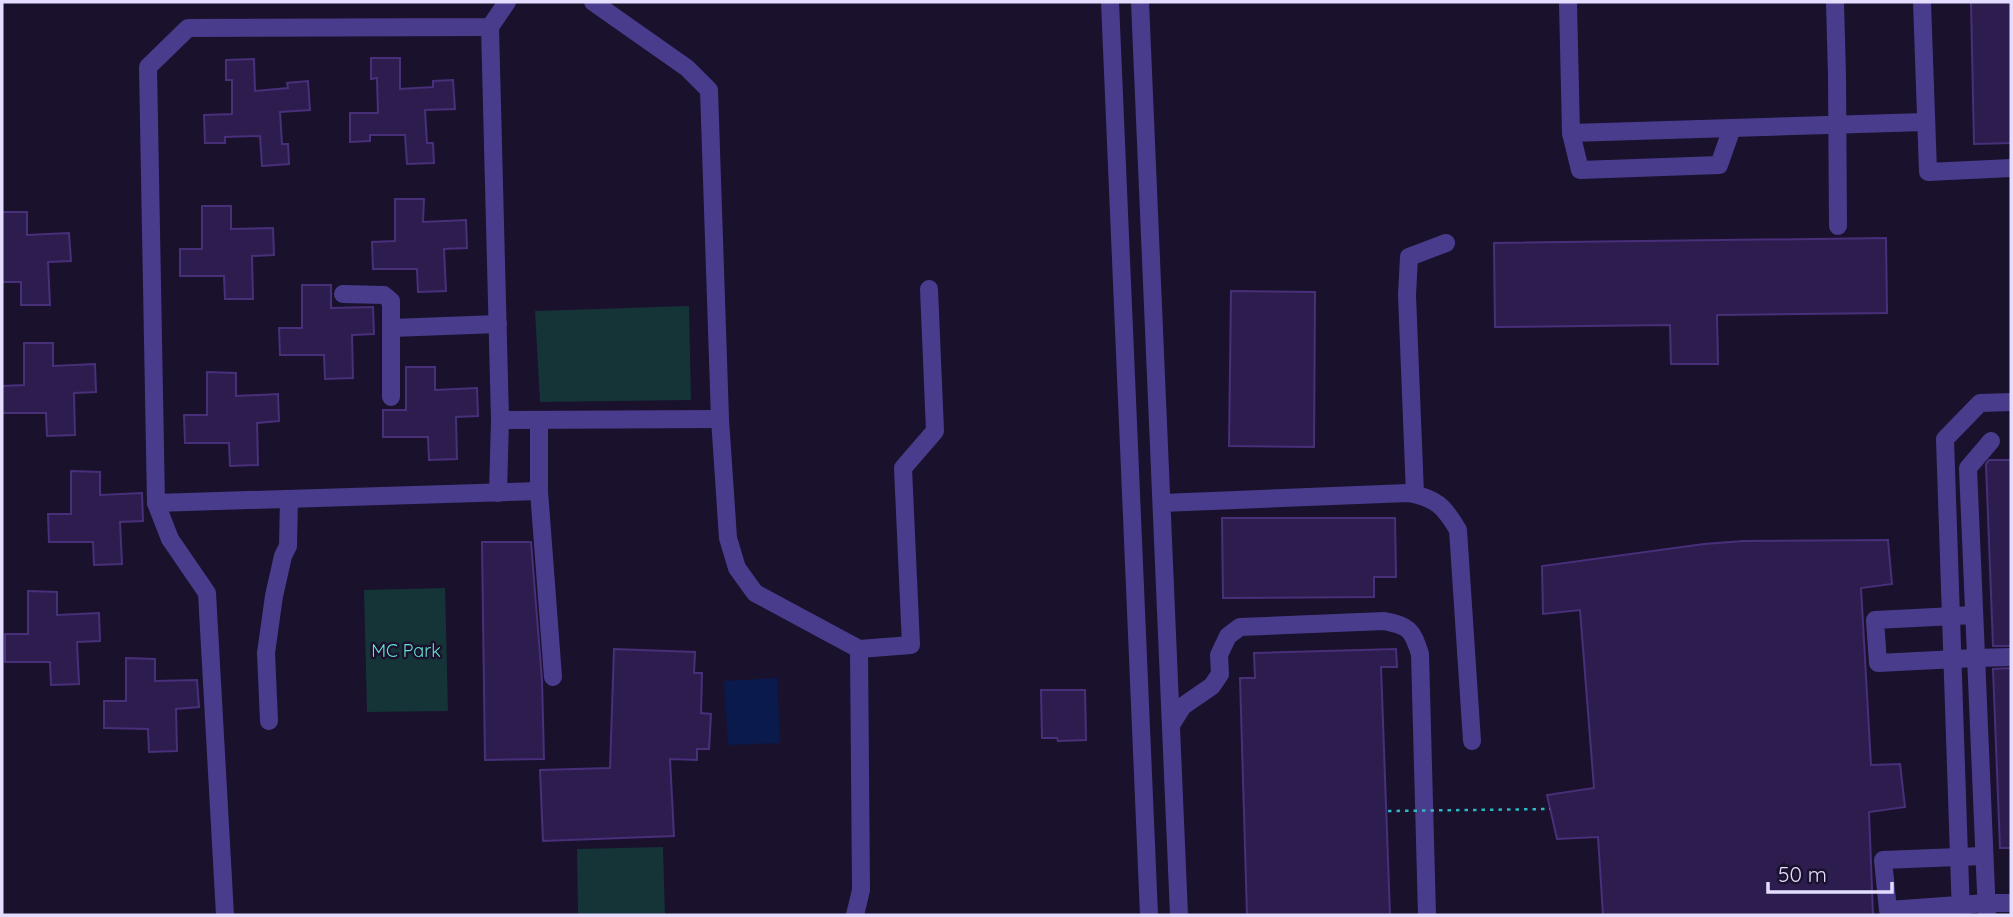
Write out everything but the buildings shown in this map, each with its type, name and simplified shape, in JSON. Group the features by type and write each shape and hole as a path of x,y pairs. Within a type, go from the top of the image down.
{"street":[{"path":"498,493 500,420 490,27 507,2"},
{"path":"593,2 687,68 709,90 720,419 728,538 737,568 755,593 859,649 911,645 903,468 935,431 929,289"},
{"path":"1110,2 1149,915"},
{"path":"1140,2 1179,915"},
{"path":"1567,2 1571,132 1580,170 1719,165 1732,128"},
{"path":"1835,2 1838,226"},
{"path":"1922,2 1928,172 2011,169"},
{"path":"225,915 206,593 170,539 156,503 148,67 188,28 490,27"},
{"path":"1571,132 1925,122"},
{"path":"1415,494 1407,295 1409,257 1446,243"},
{"path":"343,294 384,295 391,301 391,397"},
{"path":"392,328 498,324"},
{"path":"1961,915 1945,439 1980,402 2011,402"},
{"path":"500,420 720,419"},
{"path":"539,420 539,491 553,677"},
{"path":"1987,909 1968,468 1991,442"},
{"path":"156,503 539,491"},
{"path":"1162,503 1384,492 1430,498 1447,511 1458,530 1472,741"},
{"path":"269,721 265,653 274,596 283,556 288,546 289,499"},
{"path":"1974,615 1875,620 1878,663 2011,657"},
{"path":"1171,725 1183,706 1212,686 1220,674 1219,655 1228,636 1240,627 1384,621 1402,625 1414,633 1420,654 1427,915"},
{"path":"855,915 861,890 859,649"},
{"path":"1983,856 1883,860 1888,910 1987,909 2011,903"}],"path":[{"path":"1388,811 1550,809"}],"green space":[{"path":"689,306 691,400 540,402 535,311"},
{"name":"MC Park","path":"445,588 448,711 367,712 364,590"},
{"path":"663,847 665,915 578,915 577,849"}],"water":[{"path":"777,678 780,743 728,745 724,681"}]}
